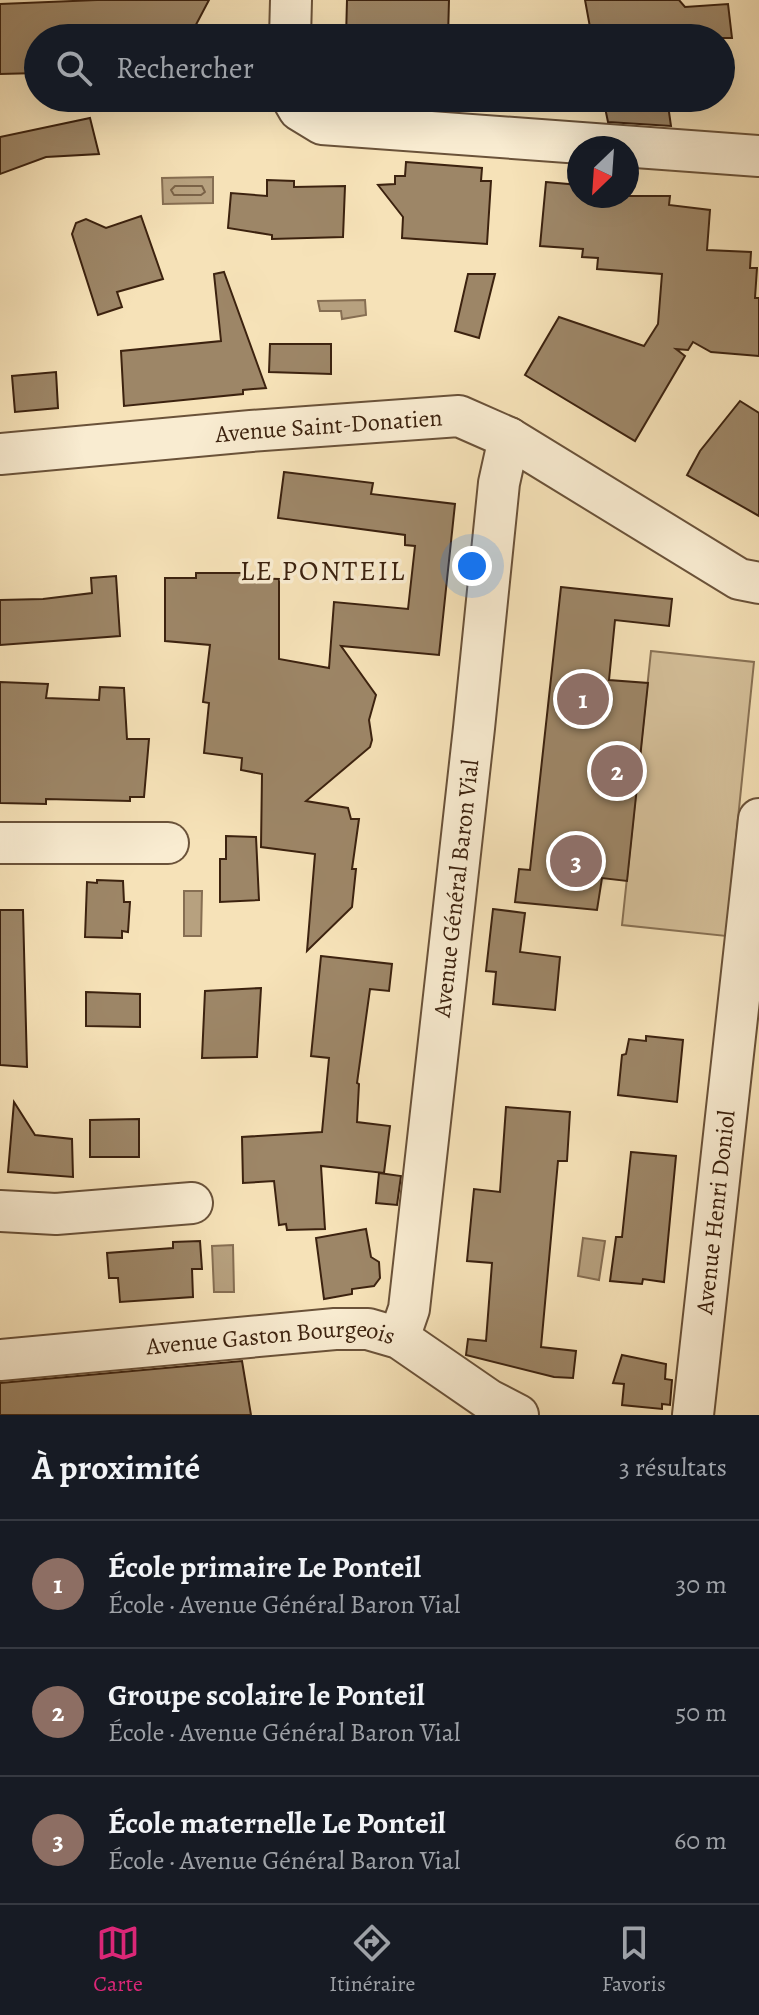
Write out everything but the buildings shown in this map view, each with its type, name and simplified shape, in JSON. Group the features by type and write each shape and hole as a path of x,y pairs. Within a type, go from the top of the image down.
{"street":[{"path":"290,24 291,0"},
{"path":"302,112 322,124 759,156"},
{"name":"Avenue Saint-Donatien","path":"0,454 459,416 509,438 739,579 759,583"},
{"name":"Avenue Général Baron Vial","path":"399,1338 409,1309 473,744 499,483 509,438"},
{"name":"Avenue Henri Doniol","path":"693,1415 759,819"},
{"path":"0,843 168,843"},
{"path":"0,1211 56,1214 192,1203"},
{"name":"Avenue Gaston Bourgeois","path":"0,1360 335,1329 368,1329 399,1338 489,1400 518,1415"}],"shaded area":[{"path":"651,651 754,662 726,936 622,925"}],"water":[{"path":"213,177 213,203 163,204 162,178"},
{"path":"365,300 366,315 342,319 341,311 320,311 318,301"},
{"path":"184,891 202,891 201,936 184,936"},
{"path":"583,1238 605,1241 599,1280 578,1276"},
{"path":"233,1245 234,1292 214,1292 212,1246"}],"place":[{"name":"École primaire Le Ponteil","path":"583,699"},
{"name":"Groupe scolaire le Ponteil","path":"617,771"},
{"name":"École maternelle Le Ponteil","path":"576,861"}],"district":[{"name":"LE PONTEIL","path":"323,570"}]}
